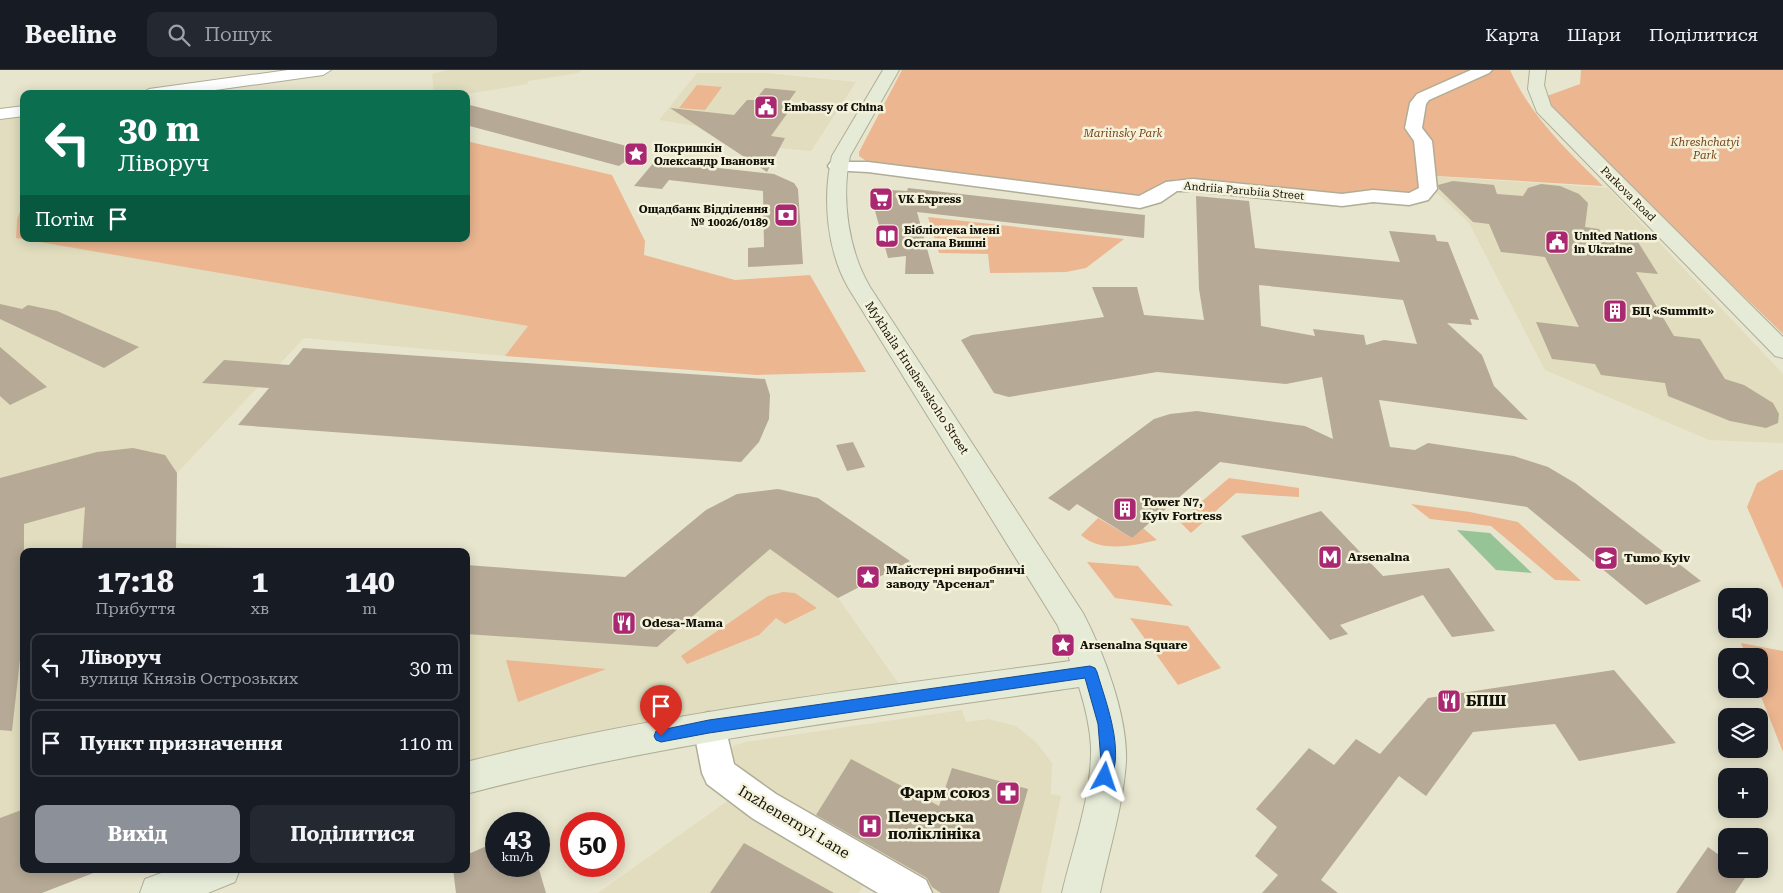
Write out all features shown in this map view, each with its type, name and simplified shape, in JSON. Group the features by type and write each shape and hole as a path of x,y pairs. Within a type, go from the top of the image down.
{"main road":[{"name":"Mykhaila Hrushevskoho Street","path":"891,70 840,156 838,166 838,202 845,252 851,274 1067,615 1090,672 1105,724 1108,761 1081,893"},
{"name":"Parkova Road","path":"1538,70 1535,79 1537,96 1543,108 1783,351"},
{"path":"470,777 526,763 709,726 1090,672"},
{"path":"159,893 212,873"}],"street":[{"path":"178,90 323,70"},
{"name":"Andriia Parubiia Street","path":"838,166 868,167 1140,202 1154,198 1173,186 1193,185 1342,200 1373,196 1409,199 1421,196 1428,189 1429,176 1424,141 1413,128 1418,104 1423,97 1484,70"},
{"path":"0,114 20,112"},
{"name":"Inzhenernyi Lane","path":"709,726 719,773 764,806 913,893"}],"shaded area":[{"path":"448,70 582,70 578,73 528,81 528,84 470,93 470,90 434,90 432,74"},
{"path":"697,73 766,73 856,82 811,151 723,143 696,126 659,120"},
{"path":"20,116 20,212 17,219 16,238 20,239 20,242 39,242 528,326 505,356 304,338 177,473 176,543 242,548 20,548 20,810 0,818 0,118"},
{"path":"1429,176 1608,188 1783,374 1783,443 1709,440 1545,370 1469,223 1428,185"},
{"path":"779,489 818,498 910,561 838,598 899,684 470,766 470,565 625,577 706,510 737,494"},
{"path":"1457,530 1490,533 1532,573 1496,570"},
{"path":"962,710 966,722 988,719 1016,726 1036,742 1052,763 1051,794 1061,796 1041,893 923,893 728,763 733,746 745,742"},
{"path":"733,797 867,879 859,893 598,893 620,877 625,877 625,874"}],"green space":[{"name":"Mariinsky Park","path":"902,70 1510,70 1528,103 1539,118 1603,186 1421,175 1419,190 1409,194 1339,194 1177,179 1132,197 866,161 859,156 859,152"},
{"name":"Khreshchatyi Park","path":"1581,70 1783,70 1783,334 1575,133 1550,104 1547,96 1580,84"},
{"path":"697,85 722,87 705,110 679,108"},
{"path":"470,142 612,175 645,241 644,255 735,280 810,275 866,372 757,375 505,356 528,326 39,242 470,242"},
{"path":"20,212 20,239 16,238 17,219"},
{"path":"928,217 1124,239 1086,268 1066,272 990,273 988,254 939,253"},
{"path":"1783,470 1783,589 1747,507 1757,483"},
{"path":"1229,478 1299,488 1299,497 1236,493 1191,533 1179,521"},
{"path":"1411,504 1470,512 1518,522 1581,581 1555,580 1491,526 1430,519"},
{"path":"1098,518 1132,538 1143,528 1157,540 1127,546 1107,546 1089,541 1081,535"},
{"path":"1087,562 1138,566 1173,606 1115,598"},
{"path":"783,592 795,593 817,608 785,624 776,618 759,635 687,664 681,656 768,596"},
{"path":"1130,618 1188,626 1221,668 1178,685"},
{"path":"1741,643 1767,648 1743,648"},
{"path":"1768,648 1783,651 1783,752 1768,714 1768,708 1766,708 1762,698 1768,698"},
{"path":"506,660 606,669 518,702"}],"building":[{"path":"765,88 796,91 787,104 794,104 771,136 785,138 767,172 670,108 734,115 747,100 755,100"},
{"path":"470,105 642,150 619,166 470,126"},
{"path":"655,161 774,174 794,183 798,189 803,264 748,267 748,248 764,247 763,191 669,180 662,189 634,186"},
{"name":"БЦ «Summit»","path":"1453,181 1494,185 1497,194 1523,196 1528,188 1541,184 1560,186 1579,194 1588,203 1585,227 1599,229 1605,238 1638,242 1658,274 1636,272 1674,336 1700,339 1725,379 1744,385 1773,403 1779,414 1778,423 1766,428 1730,421 1668,396 1665,383 1601,375 1595,364 1552,359 1536,322 1579,327 1545,257 1501,252 1489,224 1473,222 1439,189 1438,185"},
{"path":"908,188 1145,215 1144,238 917,212 934,274 905,274 906,256 888,258 872,200 878,200 882,193 891,190 907,191"},
{"path":"1196,196 1249,201 1255,248 1400,262 1389,231 1435,235 1437,241 1448,242 1479,320 1470,319 1472,325 1447,323 1482,355 1494,386 1528,420 1379,400 1390,447 1415,450 1428,443 1514,456 1548,467 1575,483 1701,581 1646,605 1527,507 1220,462 1132,538 1077,504 1069,511 1048,498 1154,419 1170,414 1197,411 1305,426 1333,439 1322,377 1286,384 1157,372 1009,397 994,393 961,340 972,335 1104,317 1092,287 1137,287 1144,315 1204,320 1199,289","holes":["1259,285 1403,300 1417,344 1384,340 1366,345 1364,335 1313,329 1315,336 1261,326"]},
{"path":"0,304 22,309 28,305 57,311 139,347 104,368 0,319"},
{"path":"0,347 47,387 10,405 0,396"},
{"path":"303,348 765,379 770,395 769,419 759,442 741,462 238,425 269,388 202,383 224,360 289,365"},
{"path":"853,442 865,467 847,471 836,445"},
{"path":"133,448 165,455 177,473 176,548 82,548 85,507 24,524 24,548 20,548 20,660 12,731 0,730 0,478 97,452"},
{"path":"778,489 818,498 910,561 838,598 770,549 657,647 470,634 470,565 625,577 706,510 737,494"},
{"path":"1321,511 1383,576 1449,568 1495,631 1452,637 1423,595 1340,625 1348,634 1330,640 1241,536"},
{"path":"1614,670 1676,743 1579,761 1555,724 1473,732 1426,796 1399,776 1321,880 1338,893 1262,893 1278,875 1255,856 1277,827 1256,809 1309,748 1334,765 1356,739 1380,754 1428,698"},
{"name":"Печерська поліклініка","path":"851,759 939,806 952,768 1028,789 999,893 941,893 932,887 927,878 816,815"},
{"path":"20,810 20,873 93,873 42,893 0,893 0,818"},
{"path":"744,843 834,893 710,893"},
{"path":"485,847 485,877 541,877 546,893 456,893 454,873 470,873 470,853"},
{"path":"1708,847 1718,854 1718,878 1745,878 1735,893 1676,893"}],"place":[{"name":"Embassy of China","path":"766,107"},
{"name":"Покришкін Олександр Іванович","path":"636,154"},
{"name":"VK Express","path":"881,199"},
{"name":"Ощадбанк Відділення № 10026/0189","path":"786,215"},
{"name":"Бібліотека імені Остапа Вишні","path":"887,236"},
{"name":"United Nations in Ukraine","path":"1557,242"},
{"name":"БЦ «Summit»","path":"1615,311"},
{"name":"Tower N7, Kyiv Fortress","path":"1125,509"},
{"name":"Arsenalna","path":"1330,557"},
{"name":"Tumo Kyiv","path":"1606,558"},
{"name":"Майстерні виробничі заводу \"Арсенал\"","path":"868,577"},
{"name":"Odesa-Mama","path":"624,623"},
{"name":"Arsenalna Square","path":"1063,645"},
{"name":"БПШ","path":"1449,701"},
{"name":"Фарм союз","path":"1008,793"},
{"name":"Печерська поліклініка","path":"870,826"}],"route":[{"path":"661,736 709,726 1044,677 1090,672 1105,724 1108,761 1105,777"}]}
